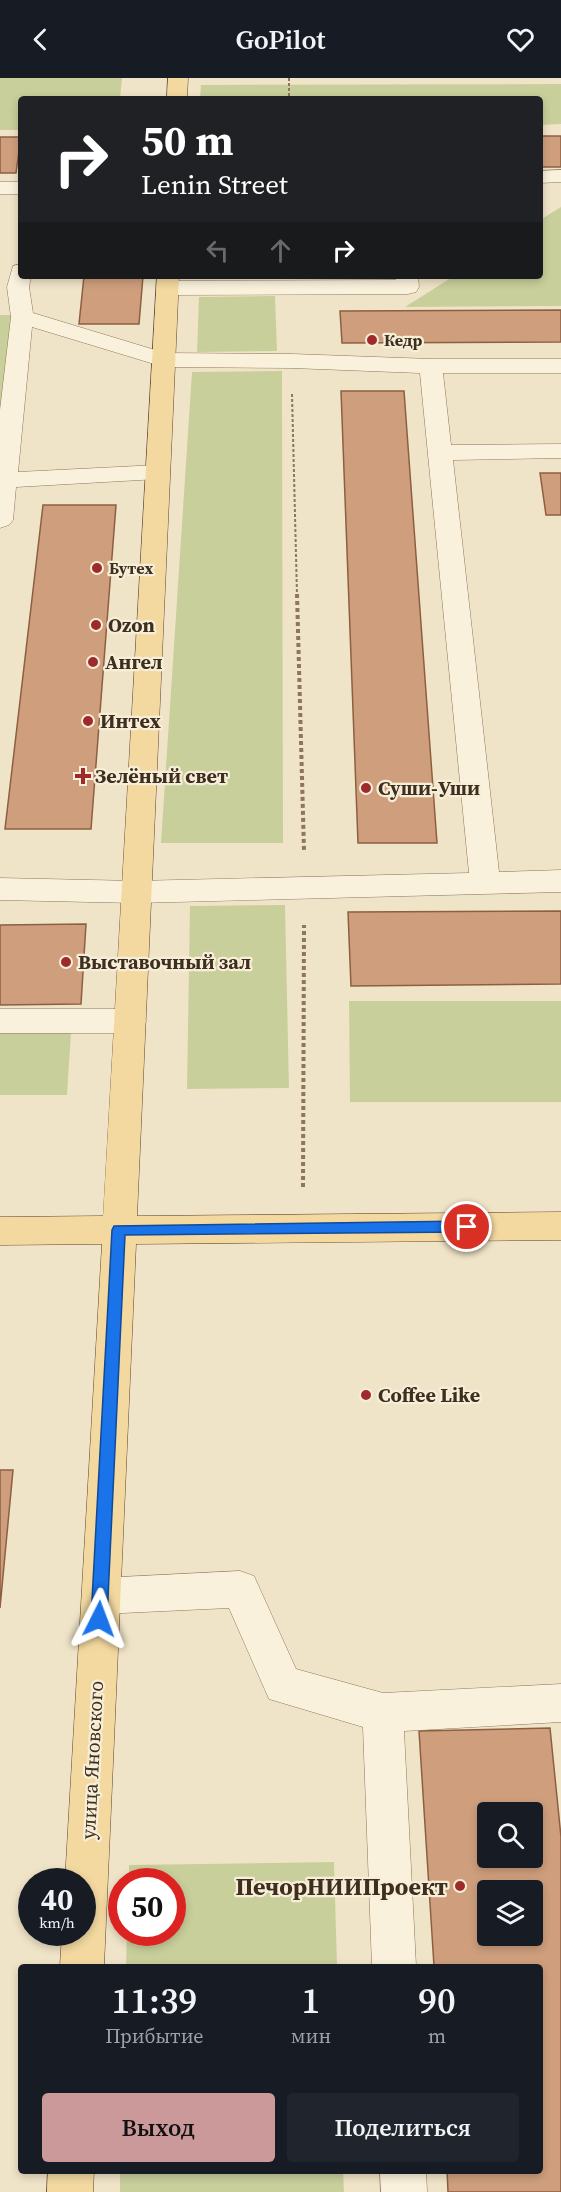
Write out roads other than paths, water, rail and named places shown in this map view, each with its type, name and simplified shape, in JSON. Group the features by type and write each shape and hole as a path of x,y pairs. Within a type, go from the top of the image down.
{"main road":[{"path":"177,96 178,78"},
{"name":"улица Яновского","path":"82,1964 167,282"},
{"path":"0,1231 561,1226"},
{"path":"70,2192 71,2174"}],"lane":[{"path":"543,177 561,176"},
{"path":"0,188 18,188"},
{"path":"167,282 408,287 407,279"},
{"path":"0,520 22,317 13,281"},
{"path":"22,317 164,360 292,361 431,366 561,366"},
{"path":"431,366 485,883"},
{"path":"439,453 561,451"},
{"path":"6,480 158,472"},
{"path":"0,889 136,892 561,881"},
{"path":"0,1021 130,1021"},
{"path":"100,1596 240,1589 283,1685 383,1713 561,1702"},
{"path":"383,1713 394,1964"},
{"path":"403,2174 404,2192"}],"place":[{"name":"Кедр","path":"372,340"},
{"name":"Бутех","path":"97,568"},
{"name":"Ozon","path":"96,625"},
{"name":"Ангел","path":"93,662"},
{"name":"Интех","path":"88,721"},
{"name":"Зелёный свет","path":"83,776"},
{"name":"Суши-Уши","path":"366,788"},
{"name":"Выставочный зал","path":"66,962"},
{"name":"Coffee Like","path":"366,1395"},
{"name":"ПечорНИИПроект","path":"460,1886"}]}
